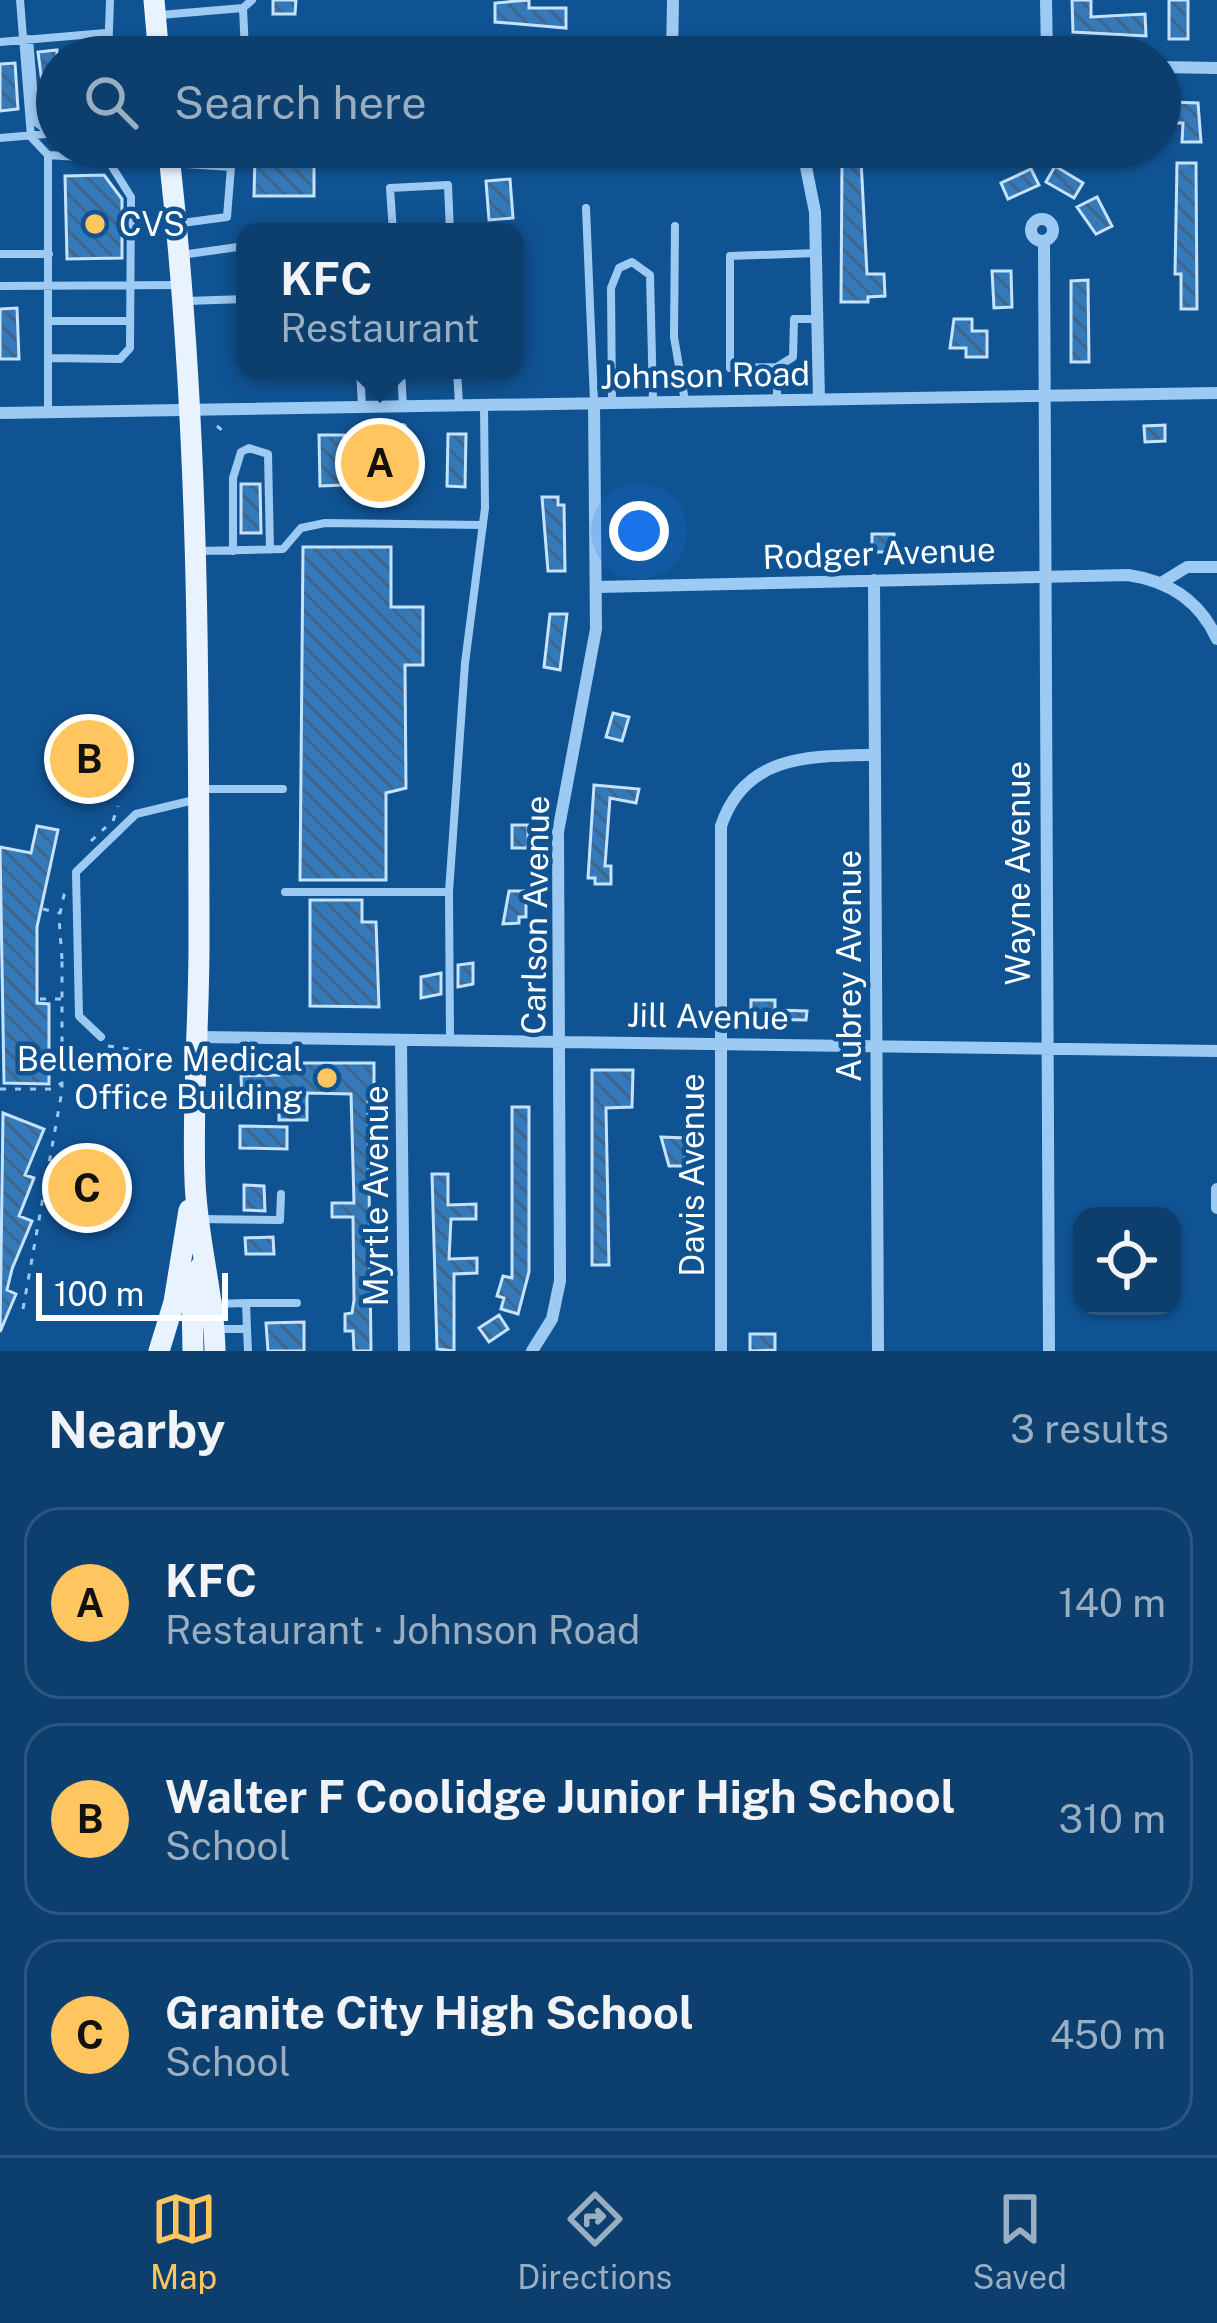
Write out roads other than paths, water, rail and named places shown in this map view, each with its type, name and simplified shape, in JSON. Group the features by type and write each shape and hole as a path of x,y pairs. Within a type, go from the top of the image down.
{"main road":[{"path":"171,168 193,409 199,794 195,1180 201,1266 214,1304 214,1340"},
{"path":"160,1351 174,1302 195,1180"},
{"path":"193,1351 192,1297 201,1266"}],"street":[{"path":"672,36 673,0"},
{"path":"1046,0 1047,36"},
{"path":"1181,67 1217,68"},
{"path":"805,168 816,253 819,400"},
{"name":"Wayne Avenue","path":"1043,242 1048,1351"},
{"name":"Johnson Road","path":"0,413 1217,393"},
{"name":"Carlson Avenue","path":"532,1351 552,1319 560,1281 558,832 593,662 597,587 594,404"},
{"name":"Rodger Avenue","path":"597,587 1043,575 1128,575 1161,583 1187,567 1217,567"},
{"name":"Aubrey Avenue","path":"874,580 878,1351"},
{"path":"1161,583 1189,599 1216,635"},
{"name":"Davis Avenue","path":"721,1351 718,845 726,812 754,776 783,760 875,755"},
{"name":"Jill Avenue","path":"199,1037 1217,1051"},
{"name":"Myrtle Avenue","path":"401,1040 404,1351"},
{"path":"1217,1189 1217,1208"}],"lane":[{"path":"20,0 36,122"},
{"path":"106,36 112,23 110,0"},
{"path":"154,8 243,8 252,0"},
{"path":"243,8 244,36"},
{"path":"66,36 106,33"},
{"path":"0,42 36,38"},
{"path":"26,39 31,137 36,142"},
{"path":"0,138 36,136"},
{"path":"48,168 48,412"},
{"path":"48,358 126,356 131,197 113,168"},
{"path":"177,223 226,217 231,168"},
{"path":"392,223 390,188 448,185 450,223"},
{"path":"586,208 594,404"},
{"path":"676,226 674,337 685,402"},
{"path":"181,255 236,247"},
{"path":"816,253 730,256 730,368 777,367 794,357 794,319 817,319"},
{"path":"0,254 49,254"},
{"path":"612,404 611,288 620,268 632,262 650,275 653,403"},
{"path":"0,286 131,285 236,298"},
{"path":"49,321 130,321"},
{"path":"777,367 777,400"},
{"path":"360,379 362,407"},
{"path":"401,379 403,407"},
{"path":"458,379 459,406"},
{"path":"450,1040 448,892 465,663 483,525 484,405"},
{"path":"363,487 373,499 397,490 397,444 403,427"},
{"path":"233,551 233,471 241,452 249,448 268,454 272,469 270,550"},
{"path":"196,551 283,549 311,525 483,525"},
{"path":"99,1040 79,1016 76,872 136,814 199,794 283,789"},
{"path":"284,892 448,892"},
{"path":"198,1219 280,1220 280,1194"},
{"path":"214,1304 297,1303"},
{"path":"246,1304 248,1351"},
{"path":"214,1340 247,1329"}],"place":[{"name":"CVS","path":"95,224"},
{"name":"KFC","path":"380,463"},
{"name":"Walter F Coolidge Junior High School","path":"89,759"},
{"name":"Bellemore Medical Office Building","path":"327,1078"},
{"name":"Granite City High School","path":"87,1188"}]}
